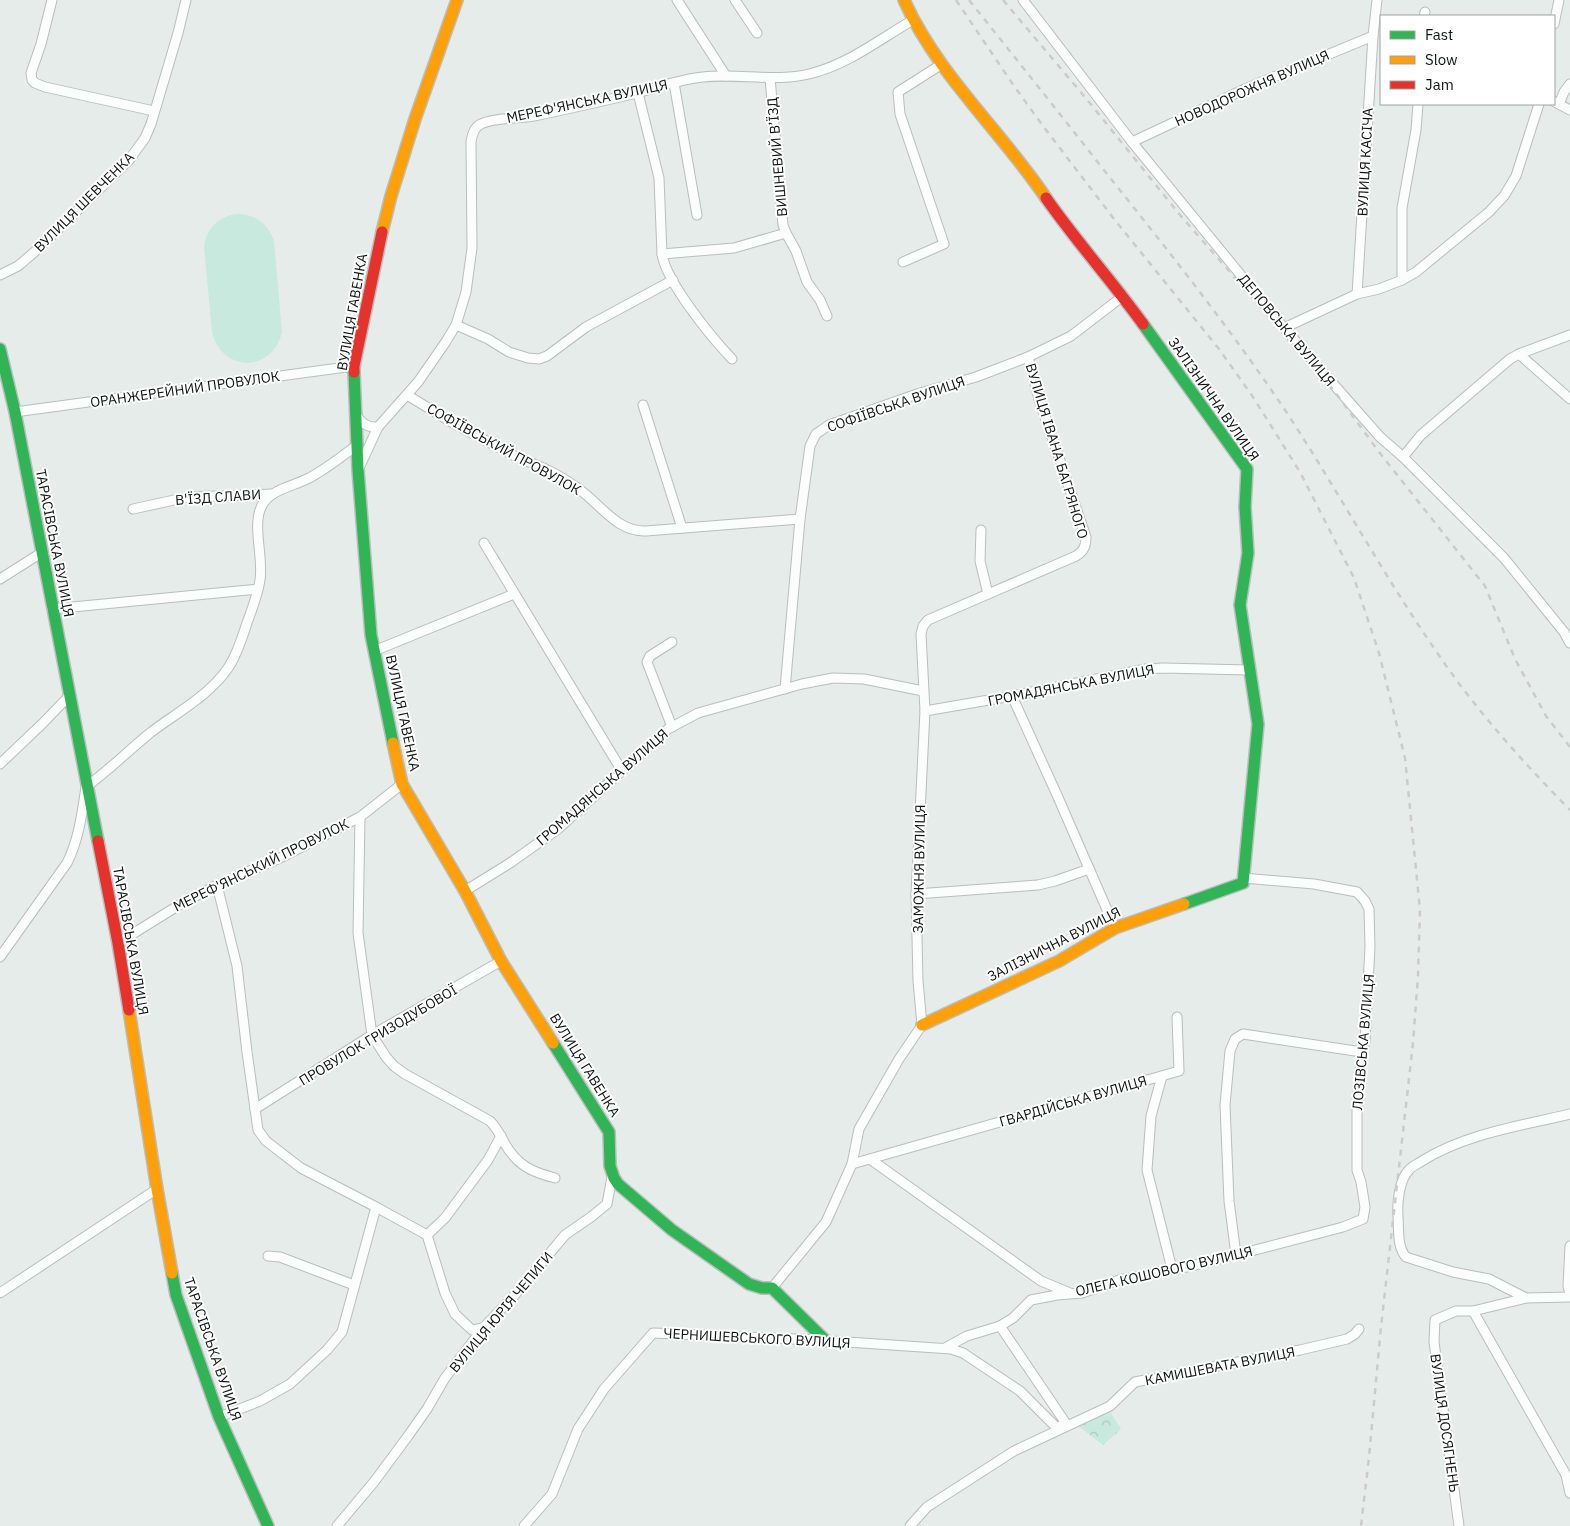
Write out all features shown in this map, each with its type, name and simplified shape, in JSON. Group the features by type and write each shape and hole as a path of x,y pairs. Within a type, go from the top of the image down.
{"street":[{"path":"52,0 41,44 31,73 32,80 45,87 154,111"},
{"name":"ВУЛИЦЯ ШЕВЧЕНКА","path":"0,276 18,266 38,249 129,160 145,138 151,124 186,0"},
{"name":"ВУЛИЦЯ ГАВЕНКА","path":"457,0 415,119 391,196 354,366 358,470 371,635 402,784 465,891 502,961 609,1132 609,1156 612,1177"},
{"path":"677,0 726,76"},
{"path":"735,0 757,33"},
{"name":"ЗАЛІЗНИЧНА ВУЛИЦЯ","path":"904,0 913,20 942,64 1037,184 1063,222 1123,296 1247,468 1245,507 1248,553 1240,605 1258,724 1243,883 1115,928 1059,961 922,1026"},
{"name":"ДЕПОВСЬКА ВУЛИЦЯ","path":"1023,0 1132,142 1284,328 1380,437 1403,457 1504,558 1567,630 1570,643"},
{"name":"ВУЛИЦЯ КАСІЧА","path":"1357,294 1372,36 1377,0"},
{"path":"1555,19 1559,0"},
{"name":"МЕРЕФ'ЯНСЬКА ВУЛИЦЯ","path":"358,470 378,426 407,395 445,344 456,325 466,292 472,248 470,142 475,128 489,122 531,116 638,93 704,76 770,78 810,74 856,56 913,20"},
{"name":"НОВОДОРОЖНЯ ВУЛИЦЯ","path":"1132,142 1247,88 1372,36"},
{"path":"903,262 944,244 900,114 898,92 942,64"},
{"name":"ВИШНЕВИЙ В’ЇЗД","path":"770,78 783,225 796,251 807,282 820,300 827,316"},
{"path":"674,83 697,215"},
{"path":"1570,84 1556,102 1570,110"},
{"path":"638,93 659,178 662,254 668,273 721,348 732,359"},
{"path":"1402,280 1402,208 1416,130 1418,105"},
{"path":"1284,328 1357,294 1379,289 1402,280 1416,272 1482,218 1503,198 1516,176 1539,105"},
{"path":"662,254 734,248 786,233"},
{"path":"456,325 488,339 508,352 539,359 547,356 586,327 673,280"},
{"name":"СОФІЇВСЬКА ВУЛИЦЯ","path":"785,689 800,519 810,446 816,434 829,425 920,393 976,377 1028,357 1071,336 1123,296"},
{"path":"1403,457 1421,435 1510,359 1570,335"},
{"name":"ТАРАСІВСЬКА ВУЛИЦЯ","path":"0,349 15,412 86,787 118,943 157,1189 176,1295 219,1417 268,1526"},
{"path":"1519,354 1570,398"},
{"name":"ВУЛИЦЯ ІВАНА БАГРЯНОГО","path":"925,711 921,634 923,626 928,620 1076,556 1086,543 1086,537 1039,400 1028,357"},
{"name":"ОРАНЖЕРЕЙНИЙ ПРОВУЛОК","path":"15,412 354,366"},
{"name":"СОФІЇВСЬКИЙ ПРОВУЛОК","path":"407,395 453,423 575,486 624,527 638,532 800,519"},
{"path":"643,405 682,528"},
{"path":"356,415 363,424 371,428 378,426"},
{"path":"0,957 67,863 81,823 86,787 159,726 197,699 220,678 233,660 261,579 257,519 264,502 273,494 307,479 330,465 357,445"},
{"name":"В'ЇЗД СЛАВИ","path":"133,509 188,497 273,494"},
{"path":"981,530 980,561 988,594"},
{"path":"484,543 622,771"},
{"path":"0,579 41,553"},
{"path":"52,608 258,590"},
{"path":"374,651 514,594"},
{"path":"672,642 650,656 648,662 672,727"},
{"name":"ГРОМАДЯНСЬКА ВУЛИЦЯ","path":"925,711 1012,696 1146,669 1249,670"},
{"name":"ГРОМАДЯНСЬКА ВУЛИЦЯ","path":"465,891 516,859 558,829 672,727 698,713 818,680 864,679 923,691"},
{"path":"0,764 69,696"},
{"path":"1012,696 1115,928"},
{"name":"ЗАМОЖНЯ ВУЛИЦЯ","path":"922,1026 918,981 916,894 925,711"},
{"name":"МЕРЕФ'ЯНСЬКИЙ ПРОВУЛОК","path":"118,943 184,902 217,885 280,858 360,817 402,784"},
{"path":"360,817 358,933 372,1035 394,1066 490,1121 517,1160 528,1169 555,1178"},
{"path":"916,894 1038,885 1089,869"},
{"name":"ЛОЗІВСЬКА ВУЛИЦЯ","path":"1243,878 1314,884 1357,892 1369,909 1370,947 1365,1041 1356,1102 1357,1170 1365,1208 1363,1219"},
{"path":"217,885 237,966 258,1130 266,1141 301,1168 376,1206 427,1235 442,1284 455,1314 472,1330 483,1328"},
{"name":"ПРОВУЛОК ГРИЗОДУБОВОЇ","path":"255,1109 372,1035 502,961"},
{"path":"1162,1076 1179,1071 1177,1017"},
{"path":"772,1288 826,1222 852,1164 859,1129 899,1059 922,1026"},
{"path":"1236,1255 1229,1201 1225,1105 1230,1051 1235,1039 1243,1034 1362,1052"},
{"name":"ГВАРДІЙСЬКА ВУЛИЦЯ","path":"852,1164 1162,1076"},
{"name":"ГВАРДІЙСЬКА ВУЛИЦЯ","path":"1162,1076 1151,1116 1147,1170 1172,1269"},
{"path":"1526,1298 1490,1280 1453,1272 1406,1257 1399,1241 1398,1210 1403,1179 1409,1169 1437,1152 1480,1136 1570,1114"},
{"path":"427,1235 445,1218 488,1160 501,1136"},
{"path":"870,1159 1041,1281 1072,1294"},
{"path":"612,1177 672,1230 749,1284 762,1288 772,1288 826,1341"},
{"name":"ВУЛИЦЯ ЮРІЯ ЧЕПИГИ","path":"337,1526 374,1482 408,1436 445,1378 483,1328 512,1298 565,1235 607,1204 612,1177"},
{"path":"0,1293 157,1189"},
{"path":"219,1417 260,1401 281,1390 327,1350 342,1332 376,1206"},
{"name":"ОЛЕГА КОШОВОГО ВУЛИЦЯ","path":"945,1348 967,1336 1000,1326 1013,1318 1031,1300 1082,1293 1119,1280 1187,1267 1343,1228 1363,1219"},
{"path":"1570,1246 1568,1286 1570,1295 1526,1298 1473,1311 1566,1475 1570,1493"},
{"path":"268,1256 280,1258 354,1285"},
{"name":"ВУЛИЦЯ ДОСЯГНЕНЬ","path":"1459,1526 1434,1342 1435,1320 1456,1312 1473,1311"},
{"path":"1000,1326 1067,1425"},
{"name":"КАМИШЕВАТА ВУЛИЦЯ","path":"910,1526 927,1506 1014,1451 1110,1406 1136,1382 1319,1346 1347,1339 1359,1329"},
{"name":"ЧЕРНИШЕВСЬКОГО ВУЛИЦЯ","path":"524,1526 552,1494 578,1430 604,1389 653,1333 951,1349 964,1353 1020,1392 1056,1427 1067,1425"}],"green space":[{"path":"236,214 243,214 260,221 268,229 274,241 282,332 277,345 268,355 258,361 247,363 236,361 226,355 217,345 212,332 204,247 210,229 218,221"},
{"path":"1109,1410 1121,1429 1103,1445 1077,1425"}],"railway":[{"path":"956,0 1043,126 1114,219 1219,349 1253,397 1300,472 1354,578 1379,653 1405,758 1420,910 1413,1043 1361,1526"},
{"path":"969,0 1156,235 1243,351 1285,410 1397,592 1466,693 1499,734 1570,810"},
{"path":"1003,0 1089,102 1180,215 1335,392 1379,452 1485,586 1515,659 1546,716 1570,747"}],"traffic: fast":[{"path":"1143,324 1247,469 1245,507 1248,553 1240,605 1258,724 1243,883 1184,904"},
{"path":"0,349 15,412 98,841"},
{"path":"354,372 358,470 371,635 393,743"},
{"path":"553,1043 609,1132 610,1166 618,1184 672,1230 749,1284 762,1288 772,1288 826,1341"},
{"path":"172,1273 176,1295 219,1417 268,1526"}],"traffic: slow":[{"path":"382,232 415,119 457,0"},
{"path":"904,0 934,53 1046,198"},
{"path":"393,743 402,784 465,891 501,961 553,1043"},
{"path":"922,1025 1059,961 1115,928 1184,904"},
{"path":"129,1010 172,1273"}],"traffic: jam":[{"path":"1046,198 1143,324"},
{"path":"354,372 382,232"},
{"path":"98,841 129,1010"}]}
